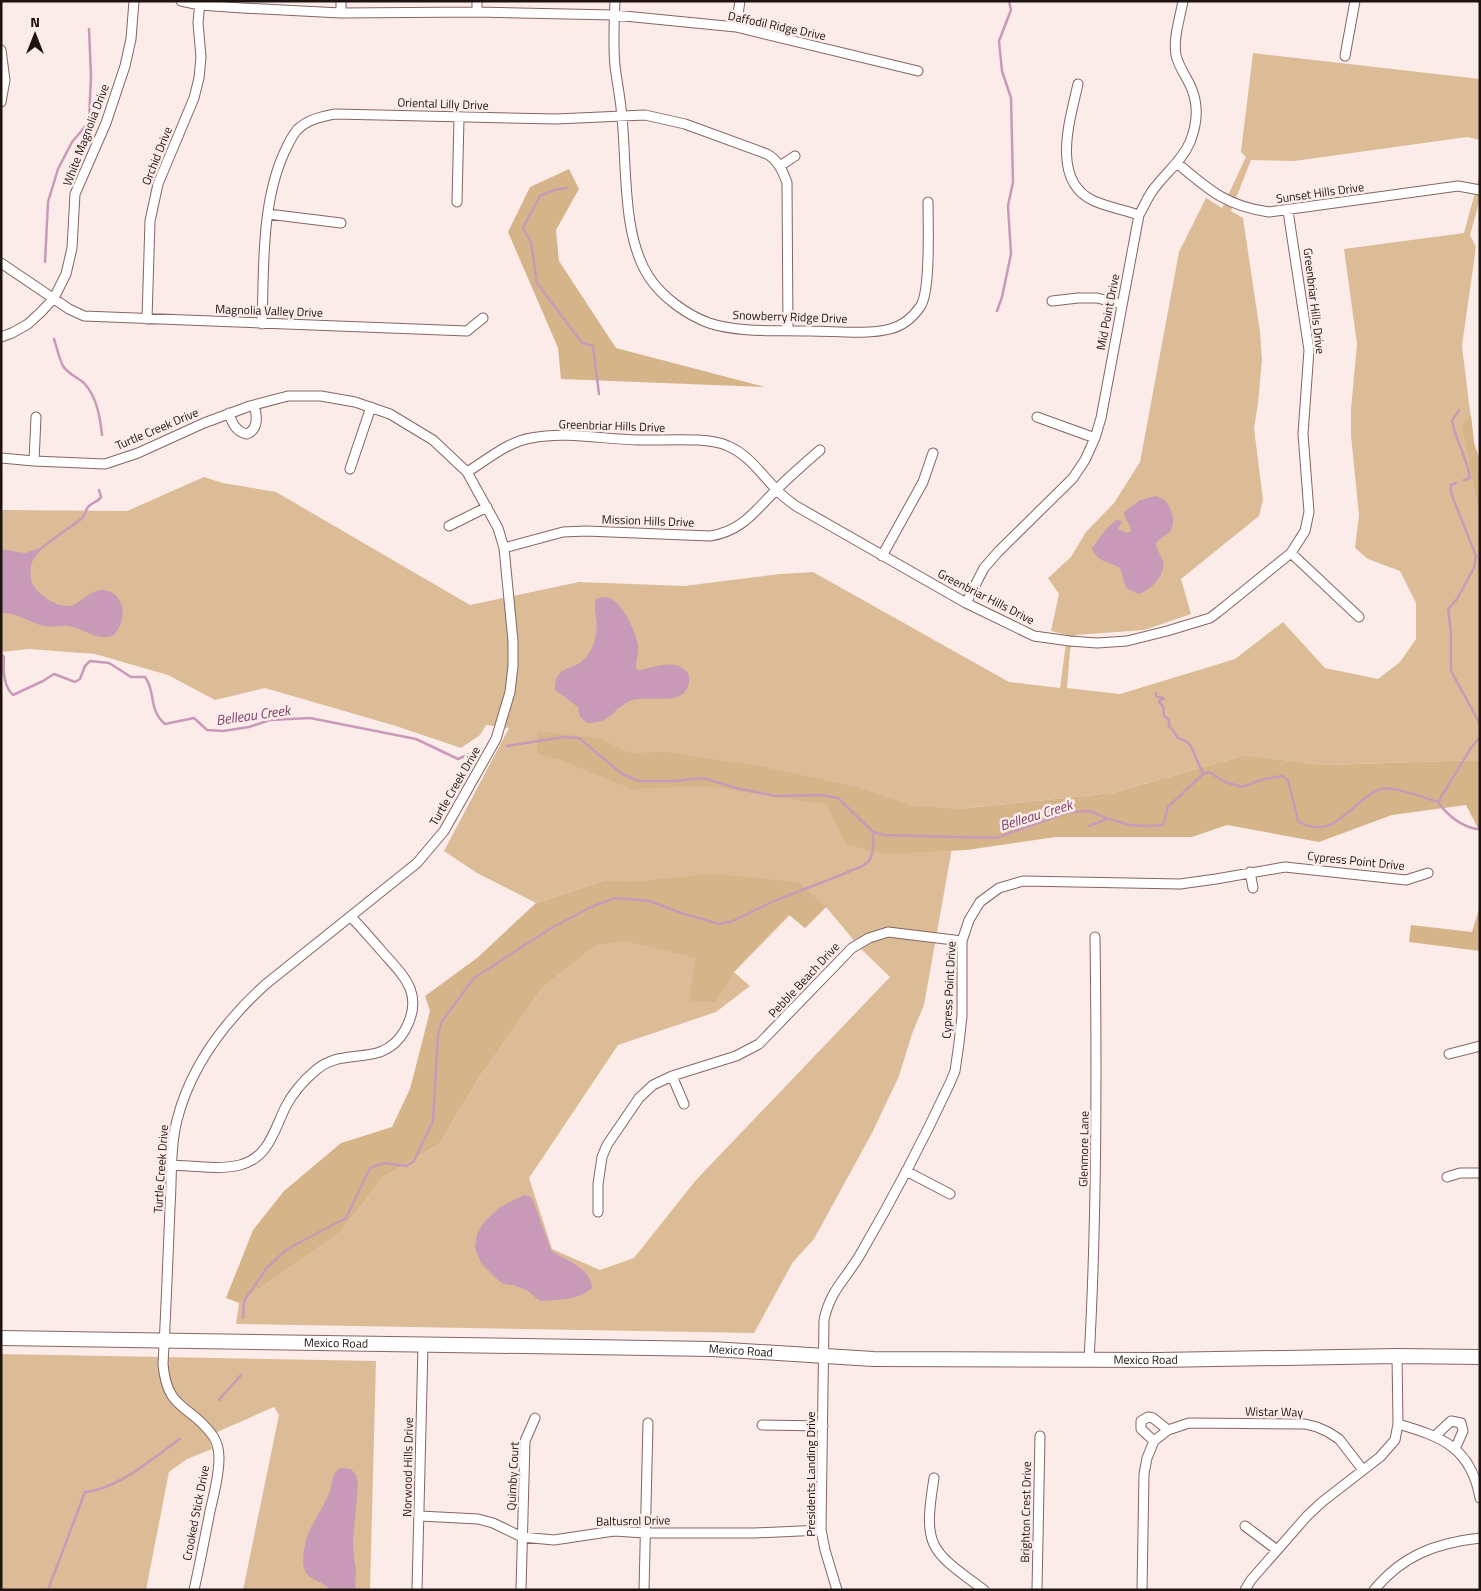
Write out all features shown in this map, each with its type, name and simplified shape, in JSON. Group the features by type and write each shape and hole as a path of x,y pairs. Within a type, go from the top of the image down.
{"main road":[{"name":"Mexico Road","path":"1,1338 712,1349 899,1360 1480,1357"}],"street":[{"name":"White Magnolia Drive","path":"1,337 28,324 54,298 66,274 70,257 75,194 106,123 125,66 131,39 134,1"},
{"name":"Daffodil Ridge Drive","path":"181,1 341,12 614,15 736,27 918,71"},
{"path":"341,1 341,12"},
{"path":"477,1 477,12"},
{"name":"Snowberry Ridge Drive","path":"615,1 615,64 622,118 632,238 639,258 650,278 664,293 690,314 709,323 729,328 877,331 903,324 922,306 926,288 928,270 928,202"},
{"path":"736,27 740,1"},
{"name":"Mid Point Drive","path":"966,603 984,568 1073,478 1085,460 1095,438 1101,418 1139,214 1155,186 1178,163 1190,144 1197,118 1196,102 1176,54 1175,44 1183,1"},
{"path":"1345,56 1355,1"},
{"name":"Orchid Drive","path":"147,319 150,221 158,184 194,98 199,78 201,57 198,23 200,3"},
{"path":"1,50 5,80 1,102"},
{"path":"1078,84 1066,154 1069,176 1079,190 1093,201 1139,214"},
{"name":"Oriental Lilly Drive","path":"262,324 268,214 272,186 291,137 304,124 317,117 335,114 556,119 645,116 685,124 767,154 773,157 780,166"},
{"path":"456,202 459,118"},
{"path":"788,330 787,183 780,166 795,156"},
{"name":"Sunset Hills Drive","path":"1178,163 1210,190 1230,203 1252,210 1269,212 1288,211 1458,186 1480,190"},
{"name":"Greenbriar Hills Drive","path":"467,472 513,443 530,438 581,436 638,440 712,441 737,450 759,469 776,490 796,506 966,603 1023,632 1045,638 1097,643 1126,641 1168,632 1210,618 1291,553 1305,531 1309,512 1303,434 1309,350 1288,211"},
{"path":"268,214 341,223"},
{"name":"Magnolia Valley Drive","path":"1,263 69,309 84,316 468,331 483,318"},
{"path":"1052,301 1097,298 1121,304"},
{"name":"Turtle Creek Drive","path":"1,458 105,464 138,453 169,438 254,404 288,396 321,396 355,402 390,414 433,440 467,472 498,528 504,548 513,640 510,692 496,739 456,811 440,836 417,863 248,1001 228,1022 209,1048 198,1068 181,1109 175,1134 164,1341"},
{"path":"229,413 237,430 247,434 253,432 256,427 254,404"},
{"path":"350,469 371,407"},
{"path":"34,461 36,417"},
{"path":"1037,417 1095,438"},
{"name":"Mission Hills Drive","path":"504,548 563,532 586,531 710,536 719,534 747,520 776,490 820,450"},
{"path":"882,556 923,482 933,453"},
{"path":"449,526 487,507"},
{"path":"1291,553 1359,617"},
{"name":"Cypress Point Drive","path":"824,1357 824,1320 832,1295 859,1256 906,1171 943,1098 954,1071 962,1016 962,941 969,920 980,902 999,888 1023,881 1180,884 1285,867 1406,880 1428,873"},
{"path":"1250,872 1253,888"},
{"path":"172,1165 229,1167 250,1161 258,1156 272,1140 286,1106 300,1086 317,1069 339,1057 381,1052 400,1038 408,1025 412,1010 412,992 406,979 352,917"},
{"name":"Pebble Beach Drive","path":"598,1212 600,1168 607,1146 639,1098 653,1085 672,1076 736,1056 759,1044 852,948 869,938 888,932 962,941"},
{"name":"Glenmore Lane","path":"1088,1360 1095,1228 1097,1097 1095,937"},
{"path":"1449,1054 1480,1046"},
{"path":"672,1076 684,1104"},
{"path":"906,1171 950,1194"},
{"path":"1447,1176 1460,1172 1480,1172"},
{"name":"Crooked Stick Drive","path":"164,1341 163,1364 167,1388 178,1404 201,1422 214,1437 219,1458 217,1479 194,1590"},
{"name":"Norwood Hills Drive","path":"417,1590 423,1345"},
{"path":"1245,1590 1276,1550 1307,1516 1388,1450 1394,1440 1398,1424 1397,1356"},
{"name":"Presidents Landing Drive","path":"824,1357 821,1530 837,1590"},
{"name":"Quimby Court","path":"521,1590 526,1441 536,1418"},
{"path":"1142,1590 1144,1474 1147,1458 1154,1441 1141,1429 1141,1421 1153,1418 1168,1430"},
{"path":"1435,1436 1451,1422 1461,1424 1463,1431 1455,1449"},
{"path":"644,1590 648,1423"},
{"name":"Wistar Way","path":"1154,1441 1168,1430 1189,1423 1305,1424 1328,1432 1339,1439 1363,1470"},
{"path":"1398,1424 1435,1436 1455,1449 1472,1471 1480,1498"},
{"path":"762,1425 823,1426"},
{"name":"Brighton Crest Drive","path":"1037,1590 1040,1436"},
{"path":"934,1478 928,1512 930,1538 935,1549 944,1560 984,1590"},
{"name":"Baltusrol Drive","path":"420,1516 487,1520 522,1537 554,1540 614,1531 645,1533 755,1533 821,1530"},
{"path":"1245,1526 1276,1550"},
{"path":"1374,1590 1398,1566 1424,1550 1453,1541 1480,1538"}],"shaded area":[{"path":"1253,53 1480,79 1480,140 1467,137 1294,161 1251,160 1231,211 1243,218 1260,332 1262,360 1254,428 1263,500 1259,516 1181,579 1191,614 1144,630 1075,635 1070,650 1067,688 1120,694 1235,659 1283,622 1325,668 1378,679 1400,662 1416,639 1416,603 1400,571 1368,559 1355,548 1359,515 1351,436 1351,409 1357,344 1344,249 1464,233 1480,174 1480,199 1470,235 1476,247 1462,346 1474,443 1480,461 1480,760 1324,765 1245,755 1112,793 959,809 924,1005 912,1034 899,1076 872,1133 814,1239 793,1262 754,1333 236,1324 239,1303 341,1232 383,1177 439,1144 479,1078 543,987 597,945 603,881 536,903 477,873 444,851 509,728 486,725 480,735 461,748 396,726 265,688 215,700 168,675 95,654 29,649 1,652 1,510 127,511 204,477 223,483 276,492 470,605 579,582 684,586 780,574 813,572 1009,682 1060,688 1067,635 1051,631 1059,594 1048,578 1071,557 1086,532 1114,503 1140,462 1179,252 1206,198 1222,208 1246,157 1241,152","holes":["826,907 862,950 890,977 696,1180 634,1258 600,1270 552,1249 529,1178 618,1045 716,1012 750,986 734,972 790,915 805,928"]},
{"path":"569,169 579,189 556,230 559,261 616,348 765,387 561,379 558,348 508,232 530,187"},
{"path":"1471,415 1474,443 1480,461 1480,516 1462,425"},
{"path":"1155,496 1160,497 1167,503 1172,513 1173,523 1171,530 1156,544 1163,562 1162,572 1152,586 1138,594 1126,588 1120,568 1100,559 1092,548 1106,529 1116,520 1122,521 1118,529 1127,533 1131,531 1124,512 1140,500"},
{"path":"43,547 31,564 31,579 36,589 51,601 62,606 73,605 95,591 104,590 112,592 121,602 122,609 121,624 113,636 95,636 68,626 45,626 13,614 1,613 1,549 25,553"},
{"path":"602,597 611,598 617,603 632,627 638,645 636,669 640,670 666,665 679,666 689,675 688,686 683,693 676,697 667,699 636,699 622,705 606,719 587,723 580,717 578,707 555,690 556,681 562,672 582,661 590,652 594,643 597,623 595,602 596,599"},
{"path":"537,731 601,739 629,753 665,752 764,767 856,787 912,806 959,809 1112,793 1245,755 1324,765 1480,760 1480,832 1466,805 1392,815 1319,842 1227,825 1192,837 1056,837 967,850 884,854 846,844 826,804 706,786 632,789 558,759 537,754"},
{"path":"711,874 798,882 826,907 805,928 788,914 734,972 716,1002 689,1002 696,958 625,941 597,945 543,987 479,1078 439,1144 383,1177 341,1232 239,1303 226,1298 253,1230 284,1191 341,1143 392,1127 410,1089 430,1011 425,996 477,958 536,903 603,881 631,882"},
{"path":"1480,906 1480,951 1409,942 1411,925 1472,932"},
{"path":"524,1195 531,1197 534,1203 551,1250 582,1269 590,1280 592,1288 587,1292 568,1299 540,1301 528,1291 513,1285 504,1284 481,1263 475,1248 477,1234 484,1222 500,1207"},
{"path":"1,1354 376,1361 370,1590 243,1590 279,1415 274,1407 208,1436 212,1449 187,1459 169,1472 146,1590 1,1590"},
{"path":"340,1468 351,1469 356,1475 358,1485 353,1540 356,1570 355,1590 330,1590 324,1584 308,1575 303,1565 308,1534 328,1495 334,1474"}],"waterway":[{"path":"997,311 1002,297 1011,254 1008,206 1013,182 1011,98 1002,71 999,41 1011,10 1009,1"},
{"path":"45,262 48,202 58,169 72,142 89,122 91,76 89,29"},
{"path":"567,188 554,190 540,196 523,228 531,242 537,283 582,343 593,346 599,394"},
{"path":"54,339 65,369 84,383 92,394 99,414 102,435"},
{"path":"1459,410 1452,421 1469,471 1470,478 1464,480"},
{"path":"1456,483 1451,485 1451,493 1476,556 1474,568 1457,599 1448,609 1451,632 1451,671 1480,724"},
{"path":"43,547 83,518 88,507 101,497 99,490"},
{"name":"Belleau Creek","path":"1,654 4,657 6,683 13,695 54,674 75,682 80,679 85,666 90,661 109,663 131,677 145,677 150,688 156,713 165,724 194,718 207,730 223,731 249,727 270,720 310,718 416,739 458,759 474,752"},
{"path":"1156,693 1156,696 1164,699 1159,702 1163,706 1164,716 1169,720 1169,727 1178,738 1186,741 1191,746 1203,774"},
{"name":"Belleau Creek","path":"507,746 564,737 579,738 622,774 639,781 674,781 703,778 736,788 775,796 821,795 838,798 873,832 883,835 996,838 1069,812 1090,811 1130,825 1163,825 1168,807 1203,774 1209,772 1225,782 1242,787 1264,779 1282,776 1288,780 1298,821 1311,826 1322,827 1332,824 1378,790 1391,789 1438,802 1450,816 1460,823 1471,828 1480,828"},
{"path":"1438,802 1471,748 1480,737"},
{"path":"1089,826 1106,818"},
{"path":"243,1318 244,1301 266,1269 287,1249 346,1218 370,1168 384,1163 406,1166 414,1161 433,1121 438,1035 442,1021 474,978 548,930 589,908 615,898 650,901 681,913 719,924 733,921 774,901 868,863 872,855 873,832"},
{"path":"219,1400 241,1375"},
{"path":"48,1590 85,1492 110,1485 135,1472 180,1439"}]}
